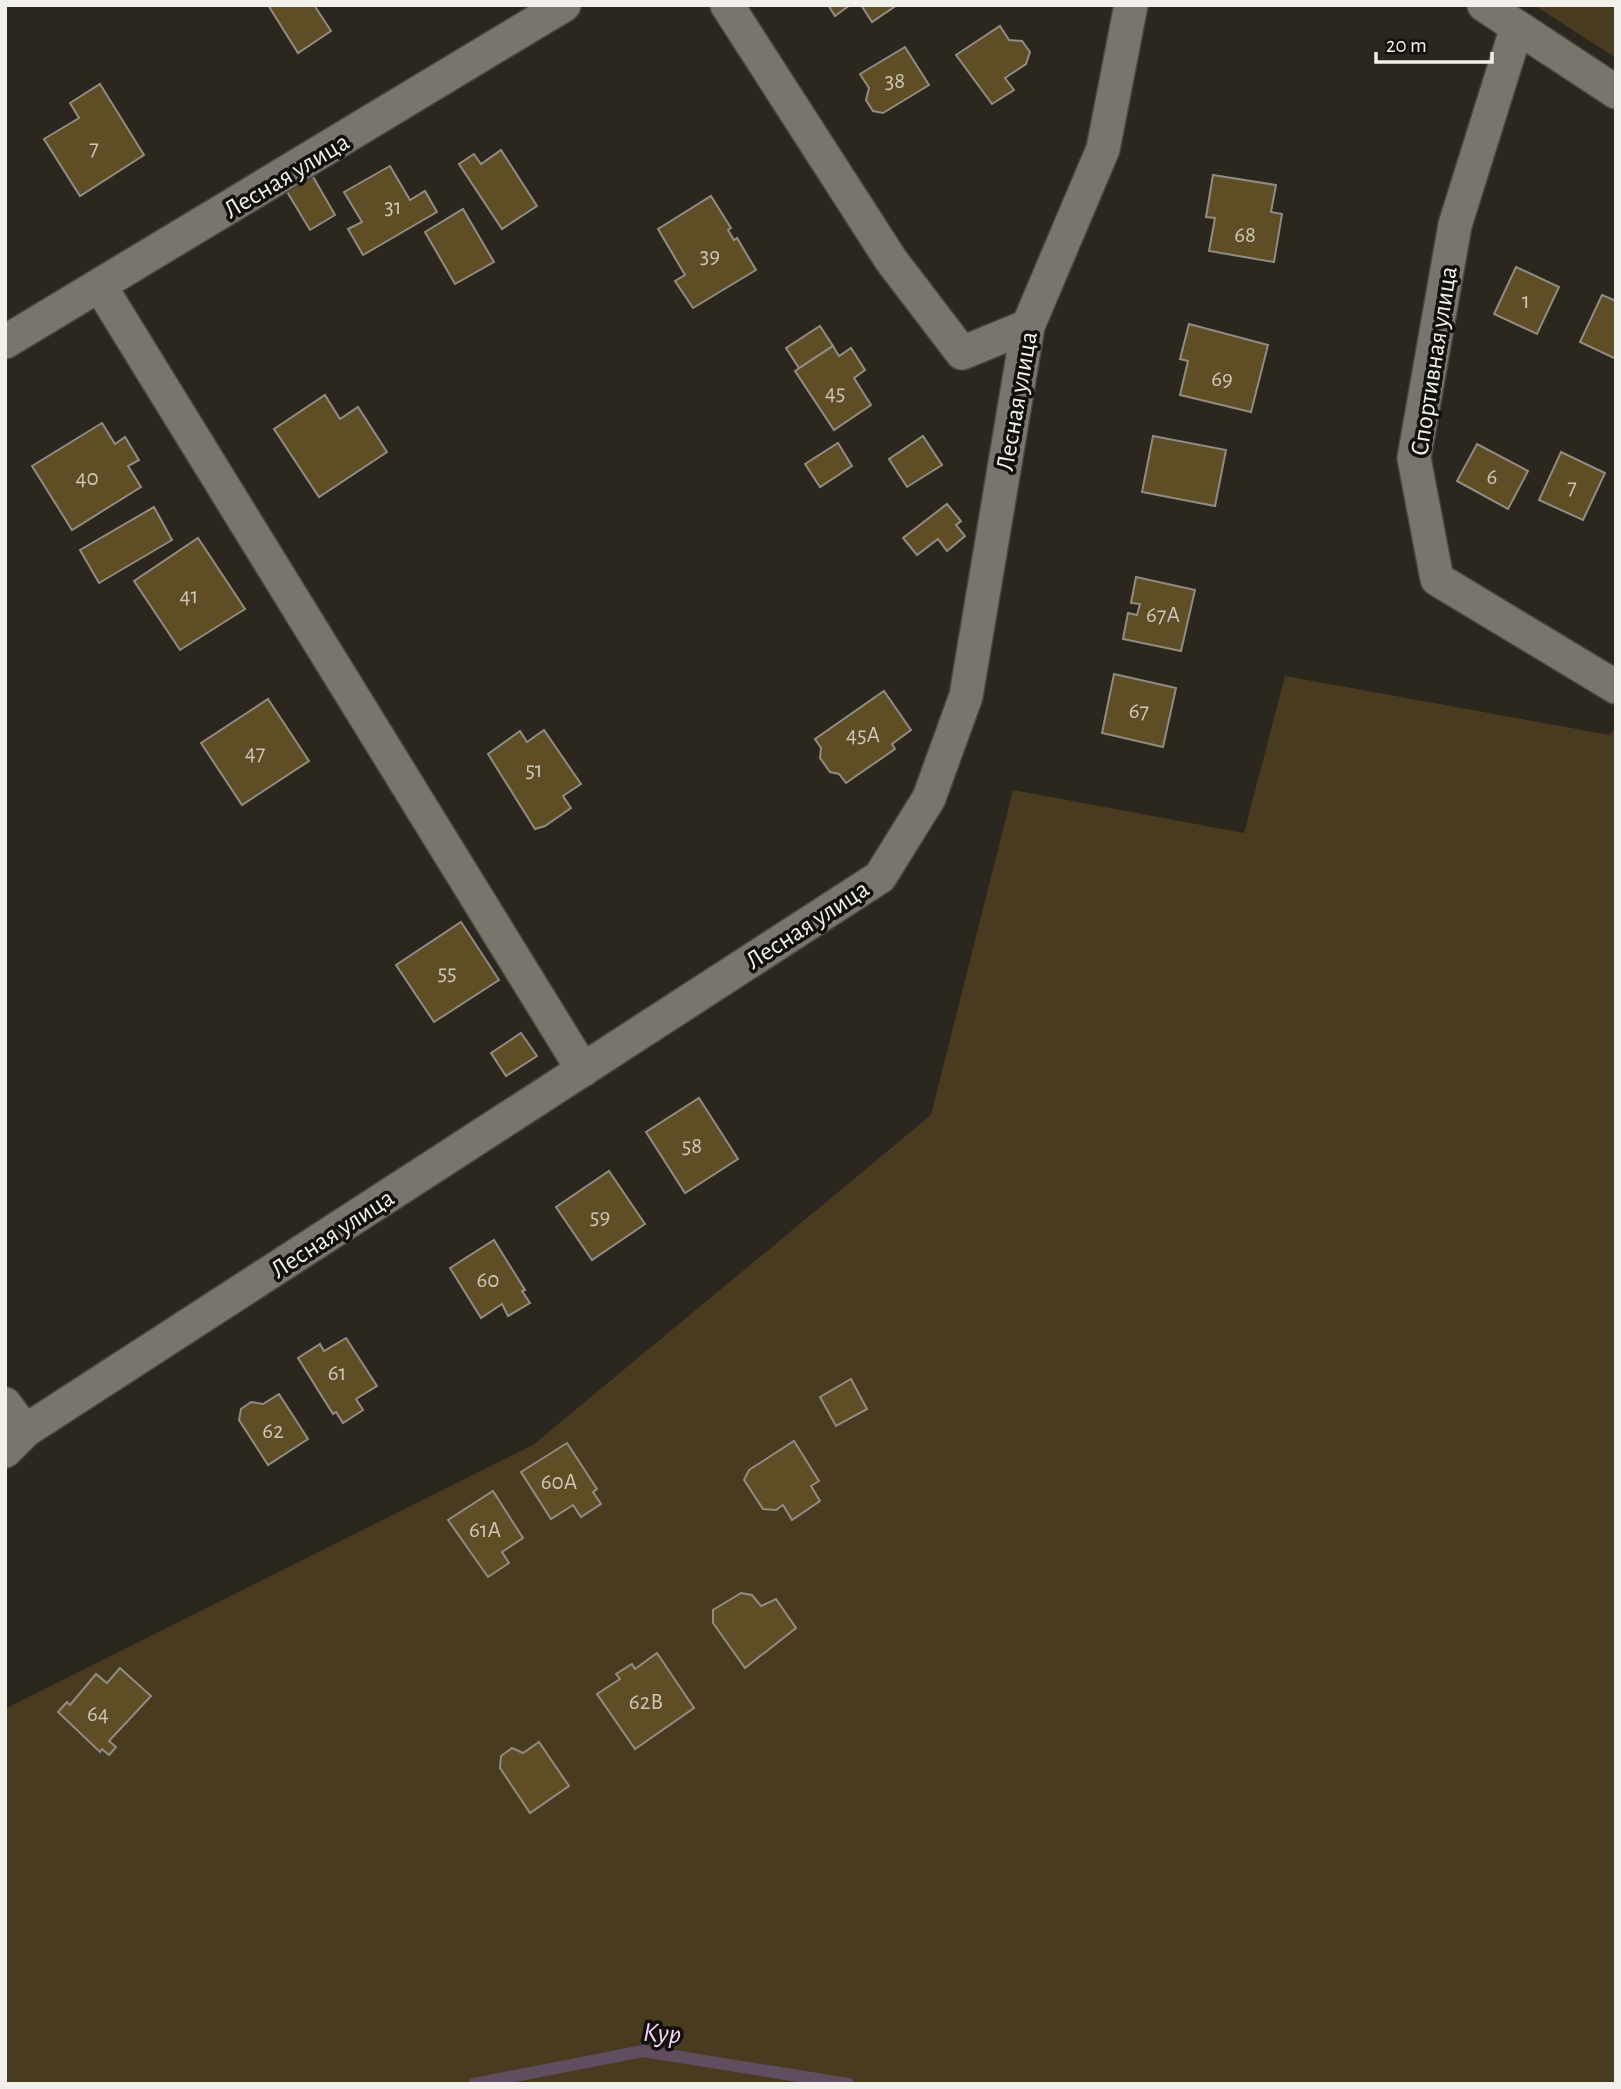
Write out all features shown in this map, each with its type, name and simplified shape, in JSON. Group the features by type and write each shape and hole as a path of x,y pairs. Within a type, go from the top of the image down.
{"street":[{"name":"Лесная улица","path":"5,342 564,5"},
{"path":"727,5 891,260 962,353 1028,326"},
{"name":"Лесная улица","path":"15,1441 880,877 929,798 966,696 1028,326 1103,149 1131,5"},
{"path":"1484,5 1616,92"},
{"name":"Спортивная улица","path":"1517,27 1455,225 1415,458 1437,579 1616,687"},
{"path":"100,286 583,1070"},
{"path":"5,1404 15,1441"}],"shaded area":[{"path":"1534,5 1616,5 1616,58 1613,56"},
{"path":"1285,676 1610,735 1616,726 1616,2084 5,2084 5,1709 533,1445 931,1115 1013,790 1244,833"}],"building":[{"path":"268,5 314,5 331,31 298,53"},
{"path":"828,5 850,5 835,16"},
{"path":"861,5 897,5 872,22"},
{"path":"1000,26 1009,40 1022,41 1030,52 1026,64 1005,78 1014,90 992,104 956,55"},
{"path":"905,47 929,85 883,113 873,111 866,100 869,88 860,74"},
{"path":"100,84 144,155 80,196 44,139 79,118 70,103"},
{"path":"501,150 537,206 502,229 459,164 474,154 481,164"},
{"path":"390,166 410,200 425,191 437,212 363,255 348,229 362,222 344,192"},
{"path":"312,175 335,215 310,230 286,190"},
{"path":"1213,175 1276,185 1271,212 1282,214 1274,262 1209,251 1215,218 1206,217"},
{"path":"711,196 731,228 728,230 734,240 737,238 756,270 693,308 675,281 685,275 658,229"},
{"path":"463,209 494,262 455,284 425,232"},
{"path":"1516,267 1559,287 1537,334 1494,314"},
{"path":"1602,295 1616,301 1616,359 1580,342"},
{"path":"1189,324 1268,345 1251,412 1180,395 1188,361 1180,359"},
{"path":"820,326 833,346 799,368 786,348"},
{"path":"833,346 839,356 851,348 865,370 854,378 871,405 834,430 795,371"},
{"path":"325,395 340,419 358,407 387,452 319,497 274,429"},
{"path":"102,423 115,444 125,437 139,460 128,466 141,487 72,530 32,466"},
{"path":"923,436 942,465 907,487 889,459"},
{"path":"1153,436 1226,450 1215,506 1142,492"},
{"path":"838,443 852,466 820,487 805,464"},
{"path":"1477,444 1528,471 1508,509 1457,481"},
{"path":"1561,452 1605,473 1583,520 1539,500"},
{"path":"947,504 961,521 956,525 965,536 947,551 938,539 917,555 903,538"},
{"path":"154,507 172,540 99,583 80,550"},
{"path":"198,538 245,609 180,650 134,581"},
{"path":"1136,577 1195,590 1181,651 1123,639 1128,613 1137,615 1140,604 1131,603"},
{"path":"1114,674 1176,688 1163,747 1102,733"},
{"path":"884,691 911,730 892,744 895,749 846,783 839,774 830,772 820,758 821,748 815,739"},
{"path":"268,699 309,761 242,805 201,743"},
{"path":"544,730 581,784 563,796 571,808 545,826 535,829 488,754 520,731 527,742"},
{"path":"461,922 499,980 434,1022 396,965"},
{"path":"521,1033 537,1056 506,1076 491,1053"},
{"path":"699,1098 738,1159 685,1193 646,1132"},
{"path":"609,1171 645,1224 592,1260 556,1207"},
{"path":"494,1240 525,1290 522,1291 530,1303 508,1316 502,1304 481,1318 450,1268"},
{"path":"346,1338 377,1386 356,1399 363,1410 343,1423 336,1412 333,1414 298,1358 320,1344 324,1351"},
{"path":"851,1379 867,1409 836,1426 820,1397"},
{"path":"279,1394 308,1439 268,1465 239,1420 241,1409 251,1402 263,1404"},
{"path":"794,1441 819,1481 811,1486 820,1501 792,1520 783,1505 776,1510 763,1509 744,1480 749,1470"},
{"path":"567,1443 597,1489 593,1492 601,1504 581,1517 573,1505 551,1519 521,1472"},
{"path":"493,1491 523,1538 502,1552 509,1563 488,1577 448,1520"},
{"path":"741,1593 752,1595 761,1606 776,1599 796,1628 745,1668 713,1623 713,1610"},
{"path":"657,1653 694,1708 635,1749 597,1694 620,1679 616,1674 632,1664 635,1669"},
{"path":"120,1668 151,1696 109,1741 116,1747 109,1755 102,1749 100,1752 58,1712 67,1702 70,1705 96,1674 107,1683"},
{"path":"539,1742 569,1786 530,1813 500,1768 501,1756 512,1748 523,1753"}],"waterway":[{"name":"Кур","path":"474,2084 643,2051 848,2084"}]}
